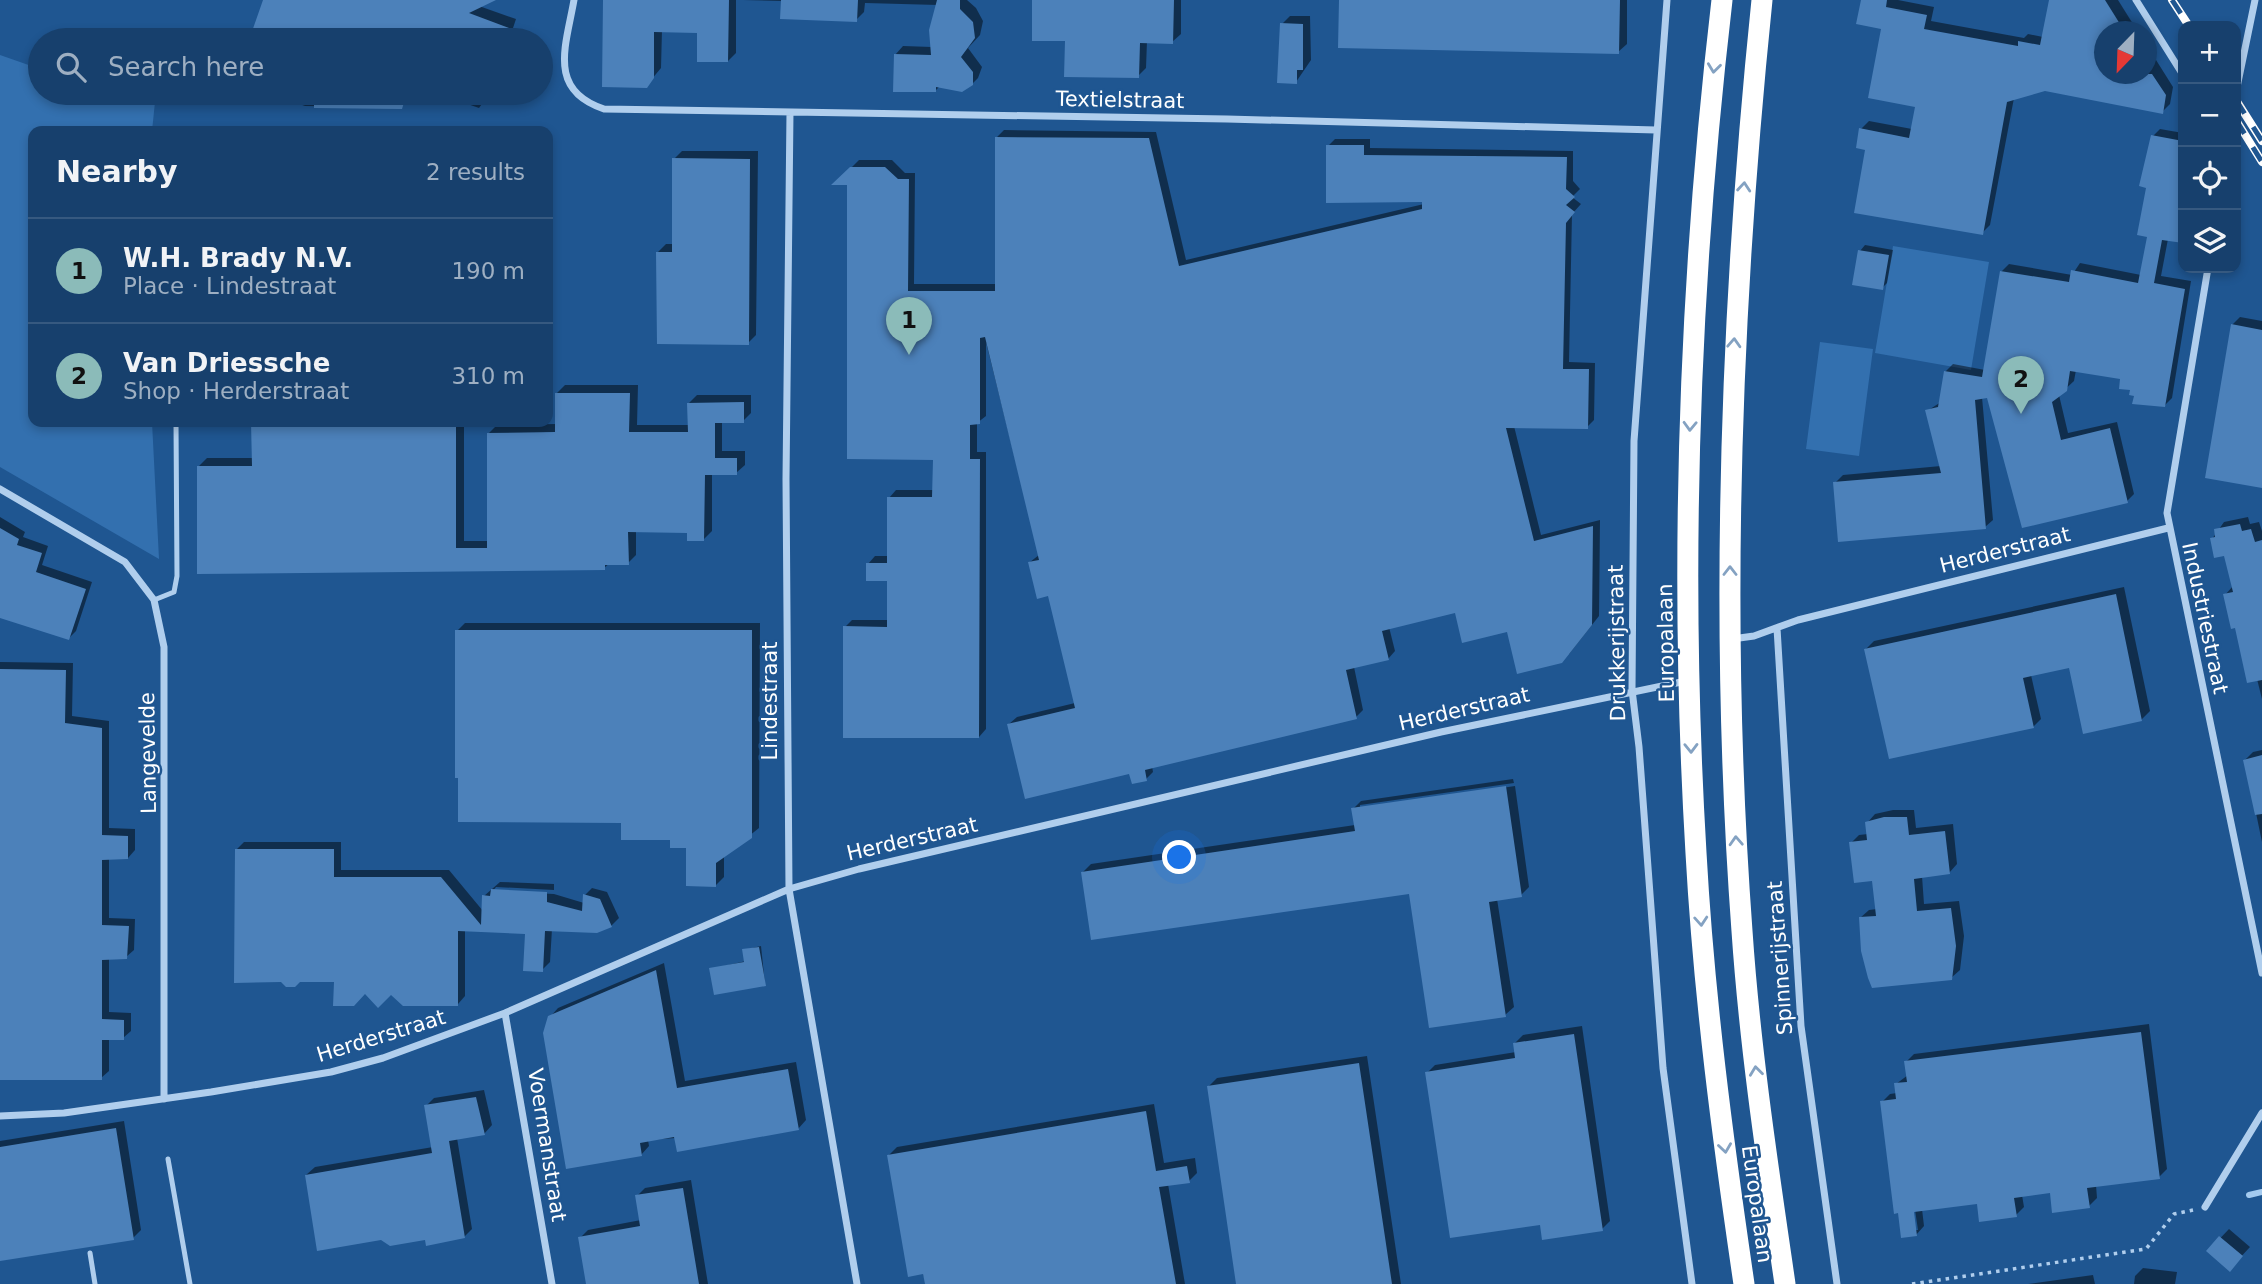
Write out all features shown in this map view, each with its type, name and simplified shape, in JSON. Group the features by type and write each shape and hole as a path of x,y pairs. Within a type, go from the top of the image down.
{"highway":[{"name":"Europalaan","path":"1723,0 1707,134 1693,357 1689,476 1690,680 1702,932 1713,1059 1744,1284"},
{"name":"Europalaan","path":"1762,0 1748,138 1732,368 1732,761 1742,934 1754,1054 1784,1284"}],"street":[{"name":"Textielstraat","path":"574,0 563,64 573,92 585,102 626,111 1227,119 1656,130"},
{"name":"Drukkerijstraat","path":"1667,0 1634,441 1632,690 1639,747 1663,1068 1692,1284"},
{"path":"2136,0 2178,67"},
{"path":"2238,84 2255,0"},
{"name":"Lindestraat","path":"790,112 786,465 789,889 857,1284"},
{"name":"Industriestraat","path":"2207,273 2167,513 2168,528 2262,973"},
{"name":"Langevelde","path":"0,489 125,562 154,600 164,647 164,1099"},
{"name":"Herderstraat","path":"1730,639 2168,528"},
{"name":"Spinnerijstraat","path":"1777,628 1801,1026 1837,1284"},
{"name":"Herderstraat","path":"0,1116 64,1113 331,1072 437,1040 505,1013 789,889 859,869 1632,690 1690,680"},
{"name":"Voermanstraat","path":"505,1013 552,1284"},
{"path":"2205,1207 2262,1113"}],"lane":[{"path":"154,600 174,592 177,576 176,427"},
{"path":"168,1159 190,1284"},
{"path":"90,1253 95,1284"}],"path":[{"path":"1912,1284 2146,1249 2174,1214 2205,1207"}],"shaded area":[{"path":"0,55 28,65 28,105 155,105 153,126 28,126 28,427 152,427 159,559 0,467"},
{"path":"1893,246 1989,262 1971,370 1875,353"},
{"path":"1820,342 1873,349 1859,456 1806,449"}],"building":[{"path":"263,0 496,0 469,13 509,28 253,28"},
{"path":"603,0 729,0 728,62 697,62 697,33 654,32 654,78 647,88 602,87"},
{"path":"781,0 858,0 857,22 780,19"},
{"path":"937,0 960,0 960,9 973,22 975,38 961,57 973,72 973,85 962,92 936,87 936,92 893,92 894,54 931,55 929,30"},
{"path":"1032,0 1174,0 1173,44 1140,43 1139,78 1064,77 1065,41 1032,41"},
{"path":"1339,0 1620,0 1619,54 1338,48"},
{"path":"1861,0 1887,0 1886,7 1927,15 1924,29 2018,46 2018,41 2040,45 2049,0 2105,0 2118,21 2094,21 2094,84 2157,84 2157,82 2166,95 2163,114 2045,91 2007,102 1983,235 1854,213 1865,150 1856,148 1859,128 1909,138 1915,107 1868,98 1881,29 1856,24"},
{"path":"1280,23 1303,24 1303,70 1297,70 1297,84 1277,83"},
{"path":"314,105 403,105 402,109 314,108"},
{"path":"2151,135 2178,140 2178,242 2162,240 2154,283 2185,289 2165,407 2132,404 2134,396 2129,395 2130,390 2119,389 2120,379 2070,371 2067,391 2052,402 2061,440 2110,428 2128,503 2022,528 1987,398 1975,400 1986,529 1838,542 1833,482 1941,473 1925,410 1938,407 1944,371 1982,377 2000,271 2069,282 2071,270 2138,283 2147,237 2137,235 2146,188 2139,186"},
{"path":"995,137 1149,138 1179,266 1422,209 1422,202 1326,203 1326,145 1364,145 1364,155 1567,157 1566,189 1575,197 1566,205 1575,212 1566,223 1563,369 1589,369 1588,429 1506,428 1534,541 1593,526 1592,625 1562,663 1517,674 1507,632 1462,643 1455,613 1382,631 1389,660 1346,670 1357,719 1145,770 1147,781 1132,784 1129,774 1025,799 1007,724 1075,708 1048,596 1037,599 1028,562 1039,560 985,337 980,338 980,424 970,425 970,459 980,459 979,738 843,738 843,626 887,627 887,581 866,581 866,563 887,563 887,497 932,497 933,460 847,459 847,185 831,185 850,167 885,167 898,179 909,179 908,291 995,291"},
{"path":"672,158 750,159 749,345 657,344 656,252 672,252"},
{"path":"1858,250 1889,255 1883,290 1852,285"},
{"path":"2231,324 2262,330 2262,488 2205,478"},
{"path":"555,393 630,393 629,432 688,432 687,403 744,402 744,423 715,423 715,458 737,458 737,475 705,475 704,541 687,541 687,533 628,532 629,565 605,565 605,570 197,574 197,466 252,466 251,427 456,427 456,548 487,548 487,433 555,432"},
{"path":"2240,524 2242,531 2251,529 2255,542 2262,540 2262,680 2247,683 2235,628 2231,629 2223,594 2233,592 2224,556 2214,558 2210,538 2215,537 2214,529"},
{"path":"0,528 19,539 17,545 42,553 36,572 86,589 69,640 0,618"},
{"path":"2116,594 2142,721 2083,734 2069,668 2023,678 2034,728 1889,759 1864,649"},
{"path":"455,630 752,630 752,838 716,863 716,887 686,886 686,848 670,848 670,840 621,840 621,823 458,822 458,778 455,778"},
{"path":"0,669 66,670 65,723 102,728 102,835 128,836 128,859 102,860 102,925 129,926 127,959 102,960 102,1019 124,1020 124,1040 102,1040 102,1080 0,1080"},
{"path":"2262,755 2262,814 2255,815 2243,760"},
{"path":"1506,786 1522,897 1489,902 1506,1017 1429,1028 1409,894 1091,940 1081,872 1355,831 1351,808"},
{"path":"1884,817 1907,817 1909,835 1945,831 1950,874 1914,879 1917,911 1951,908 1956,946 1952,980 1872,988 1861,951 1859,917 1876,916 1872,881 1854,883 1849,842 1867,840 1865,822"},
{"path":"235,849 334,849 334,877 441,877 481,925 482,895 490,896 491,889 547,892 547,902 582,911 583,894 600,899 612,927 597,933 545,931 543,972 523,971 525,934 458,931 458,1006 403,1006 391,995 378,1008 365,994 354,1006 333,1006 334,982 300,982 295,987 286,987 281,982 234,983"},
{"path":"759,947 766,986 714,995 709,968 744,962 742,949"},
{"path":"656,970 677,1088 788,1069 799,1130 677,1152 674,1137 640,1143 642,1156 566,1169 543,1033 548,1016"},
{"path":"2141,1032 2160,1179 2087,1188 2090,1208 2052,1213 2050,1193 2014,1198 2017,1217 1979,1222 1977,1204 1914,1212 1917,1236 1901,1238 1898,1213 1894,1214 1880,1101 1896,1099 1894,1083 1907,1082 1904,1061"},
{"path":"1574,1034 1603,1231 1542,1240 1540,1225 1450,1238 1425,1072 1515,1058 1513,1043"},
{"path":"1359,1063 1392,1284 1236,1284 1207,1086"},
{"path":"476,1097 485,1135 449,1141 465,1238 426,1246 425,1240 390,1246 381,1240 317,1251 305,1175 432,1153 424,1105"},
{"path":"1146,1111 1156,1171 1187,1166 1190,1183 1159,1187 1176,1284 925,1284 923,1274 908,1277 887,1155"},
{"path":"116,1128 134,1240 0,1261 0,1147"},
{"path":"683,1188 699,1284 586,1284 578,1237 640,1226 635,1195"},
{"path":"2219,1236 2243,1256 2230,1272 2206,1251"}],"waterway":[{"path":"2249,1195 2262,1192"}],"railway":[{"path":"2172,0 2186,21"},
{"path":"2241,108 2262,141"},
{"path":"2241,128 2262,162"}],"place":[{"name":"W.H. Brady N.V.","path":"909,355"},
{"name":"Van Driessche","path":"2021,414"}]}
